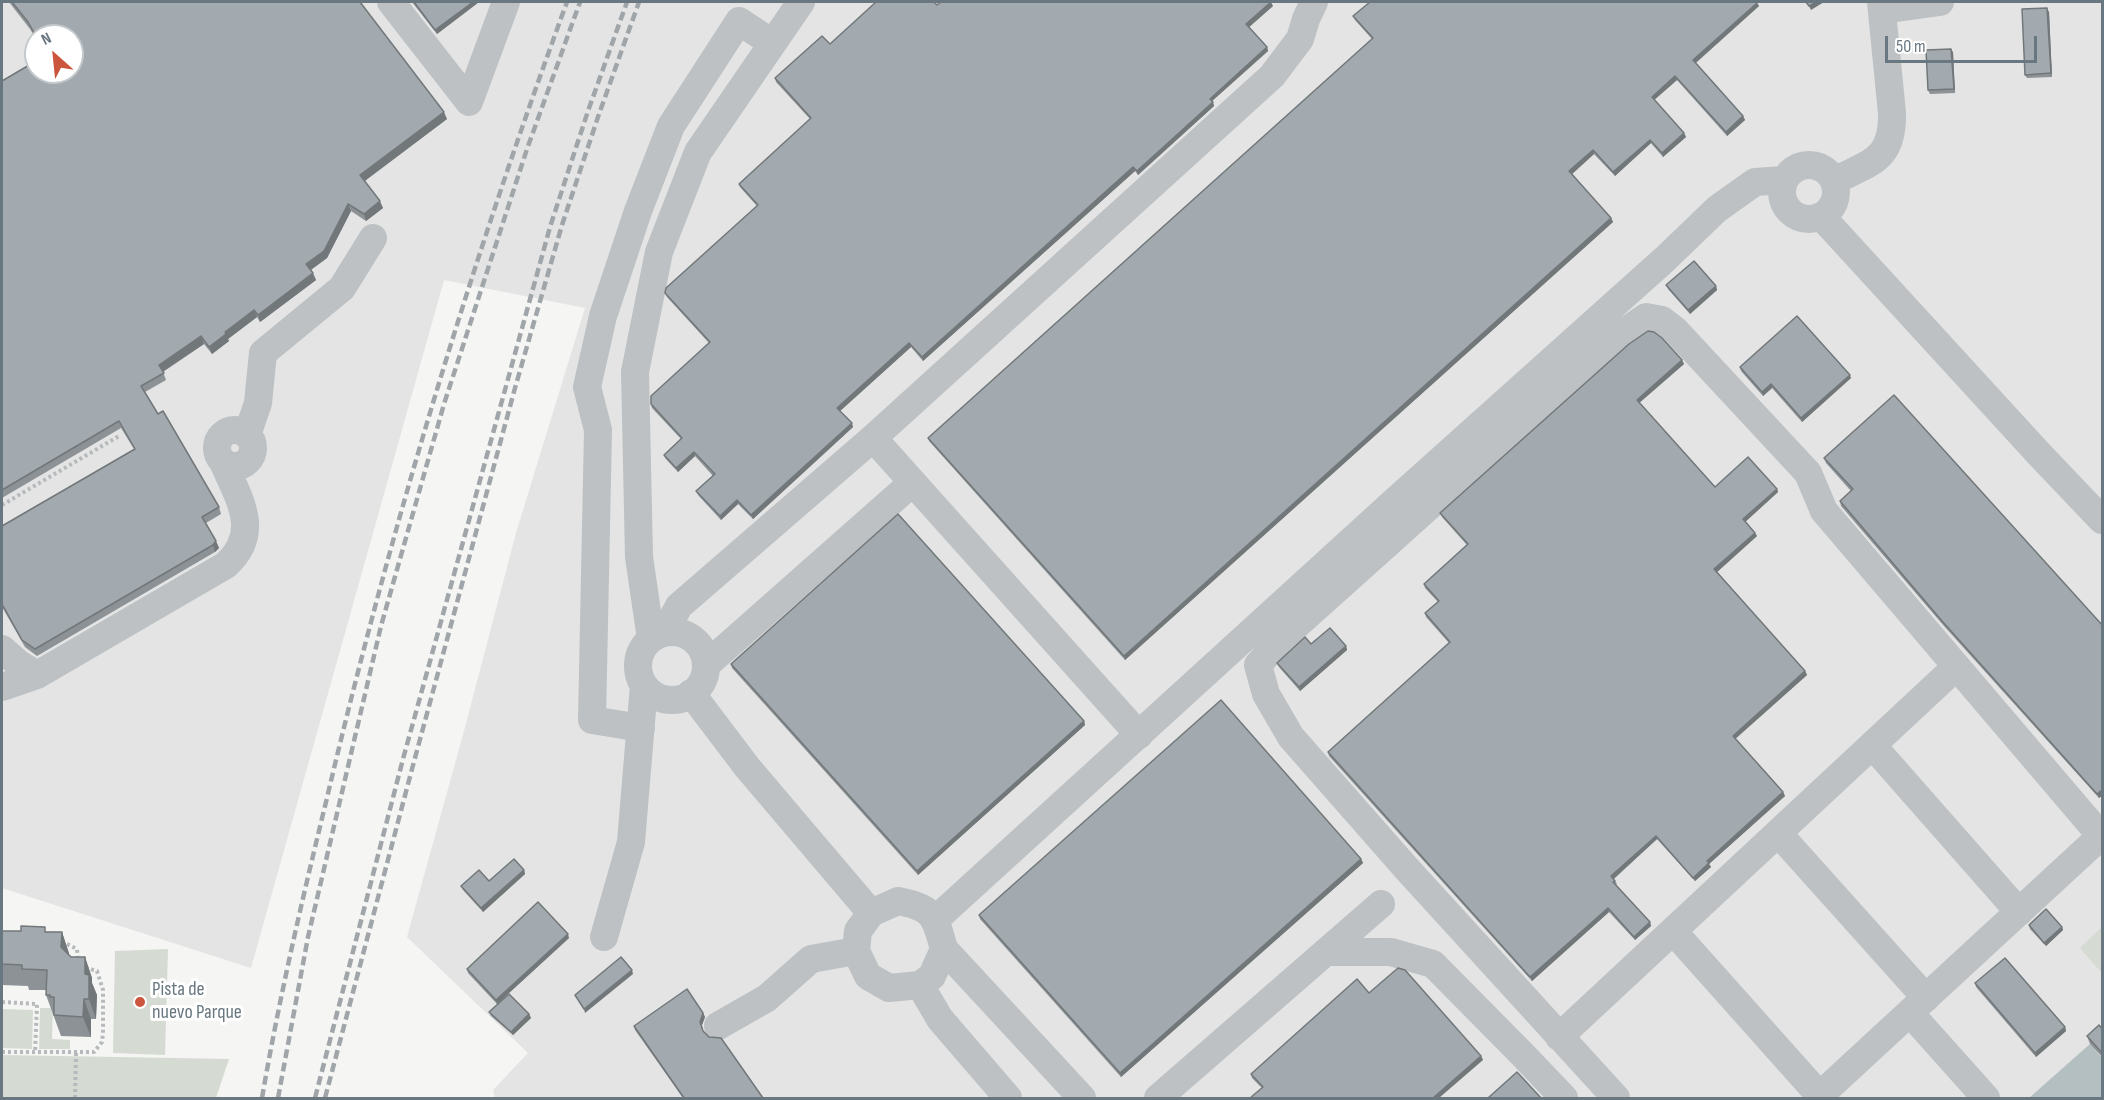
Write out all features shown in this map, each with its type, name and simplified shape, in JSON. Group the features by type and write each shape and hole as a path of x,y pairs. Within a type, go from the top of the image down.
{"lane":[{"path":"392,2 469,102 506,2"},
{"path":"658,636 639,556 635,372 659,252 698,152 801,2"},
{"path":"912,483 706,665 700,684 691,693 680,700 666,700 654,695 644,686 639,675 638,661 642,649 658,636 679,606 873,438 1272,76 1300,39 1314,2"},
{"path":"1834,181 1881,156 1890,144 1893,113 1882,6 1941,2"},
{"path":"640,728 592,720 598,430 588,387 603,316 638,211 671,126 739,21 772,43"},
{"path":"1805,165 1822,168 1834,181 1835,199 1831,207 1821,216 1808,219 1791,213 1782,197 1784,180 1790,172 1805,165"},
{"path":"936,920 1397,499 1656,267 1717,209 1755,182 1784,180"},
{"path":"1821,216 2040,455 2103,519"},
{"path":"2,687 37,675 226,565 235,557 246,536 243,509 245,482 240,453 258,403 262,353 342,288 373,238"},
{"path":"1616,1098 1407,869 1291,737 1266,694 1258,665 1281,639 1620,335 1646,317 1662,320 1675,330 1808,473 1824,511 2102,836 1820,1098 1673,931"},
{"path":"873,438 1139,735"},
{"path":"658,636 677,633 689,637 699,646 706,665"},
{"path":"2,649 37,675"},
{"path":"1559,1037 1956,667"},
{"path":"604,937 631,842 644,686"},
{"path":"691,693 747,767 871,913"},
{"path":"1872,745 2019,912"},
{"path":"1778,833 1918,1005 1986,1098"},
{"path":"945,949 932,976 920,985 889,988 868,976 856,951 858,932 871,913 898,901 919,905 936,920 945,949 1082,1098"},
{"path":"1158,1098 1381,904"},
{"path":"718,1026 767,998 811,959 856,951"},
{"path":"1327,952 1390,952 1433,964 1564,1098"},
{"path":"920,985 940,1019 1008,1098"}],"path":[{"path":"2,505 118,436"},
{"path":"2,1052 94,1052 102,1042 103,990 97,971 79,966 77,949 67,944 56,944"},
{"path":"2,1002 37,1004 35,1053"},
{"path":"75,1098 76,1052"}],"shaded area":[{"path":"2,2 2102,2 2102,1098 495,1098 493,1090 528,1053 407,937 516,533 585,308 444,280 251,968 2,888"},
{"path":"2102,927 2102,973 2080,948"},
{"name":"Pista de nuevo Parque","path":"168,949 165,1055 113,1053 115,951"},
{"path":"40,1008 53,1008 52,1039 70,1040 70,1049 39,1049"},
{"path":"2,1009 33,1010 32,1049 2,1048"},
{"path":"2090,1044 2102,1058 2102,1096 2100,1098 2029,1098"},
{"path":"2,1055 229,1059 216,1098 2,1098"}],"building":[{"path":"12,2 360,2 444,112 360,175 380,201 364,214 348,204 324,251 306,264 313,273 258,315 254,310 209,347 201,336 159,365 164,373 141,386 158,414 163,411 219,507 202,517 216,541 213,545 35,649 22,640 2,604 2,526 135,449 119,421 2,490 2,81 24,68 24,84 84,84 84,24 29,24"},
{"path":"414,2 473,2 435,30"},
{"path":"876,2 934,2 937,5 941,2 1271,2 1246,24 1267,47 1210,99 1213,102 1137,171 1133,167 922,357 909,343 837,408 852,423 751,515 737,500 720,516 696,491 715,474 694,452 676,468 664,455 682,438 651,404 651,396 710,342 665,293 666,288 758,205 739,184 811,118 775,78 822,36 830,44"},
{"path":"1370,2 1756,2 1693,60 1743,116 1726,132 1675,76 1652,97 1684,133 1662,153 1650,140 1613,172 1593,150 1569,171 1611,218 1124,656 928,438 1373,38 1353,16"},
{"path":"2047,8 2051,73 2025,75 2022,9"},
{"path":"1951,49 1954,89 1928,90 1926,50"},
{"path":"1694,261 1716,286 1688,310 1666,285"},
{"path":"1797,316 1850,375 1801,418 1771,384 1762,392 1740,367"},
{"path":"1648,331 1662,338 1682,360 1637,400 1715,487 1748,457 1777,489 1743,519 1755,533 1714,569 1805,671 1733,736 1783,792 1707,861 1709,863 1693,878 1656,836 1611,876 1615,881 1613,882 1650,922 1634,937 1608,908 1530,977 1328,752 1450,642 1425,613 1439,601 1424,584 1468,544 1440,513 1629,344"},
{"path":"1894,395 2103,626 2103,789 2097,794 1942,621 1840,501 1853,489 1824,458"},
{"path":"898,514 1084,721 917,871 731,664"},
{"path":"1330,628 1346,646 1299,687 1277,663 1305,637 1311,644"},
{"path":"1221,700 1361,859 1120,1073 979,915"},
{"path":"514,859 524,870 481,908 461,886 479,870 489,881"},
{"path":"538,902 568,934 496,1000 467,969"},
{"path":"2046,909 2062,927 2044,943 2029,925"},
{"path":"21,926 45,927 45,932 62,932 61,947 71,957 85,957 85,974 89,975 89,999 84,999 83,1017 54,1015 54,997 46,995 47,970 22,969 22,965 2,964 2,931 21,931"},
{"path":"621,957 632,970 584,1009 575,995"},
{"path":"2005,958 2065,1027 2035,1053 1975,983"},
{"path":"1398,968 1405,970 1481,1056 1433,1098 1250,1098 1263,1087 1251,1074 1357,979 1369,993"},
{"path":"687,989 703,1013 700,1022 703,1031 709,1037 721,1038 763,1098 684,1098 634,1026"},
{"path":"509,994 529,1014 511,1032 489,1012"},
{"path":"2099,1025 2103,1030 2103,1054 2087,1036"},
{"path":"1517,1072 1541,1098 1488,1098"}],"railway":[{"path":"262,1098 283,987 317,839 377,599 405,498 465,298 567,2"},
{"path":"278,1098 308,937 381,626 444,404 527,149 580,2"},
{"path":"315,1098 403,759 550,227 627,2"},
{"path":"325,1098 515,388 562,225 639,2"}],"place":[{"name":"Pista de nuevo Parque","path":"140,1002"}]}
